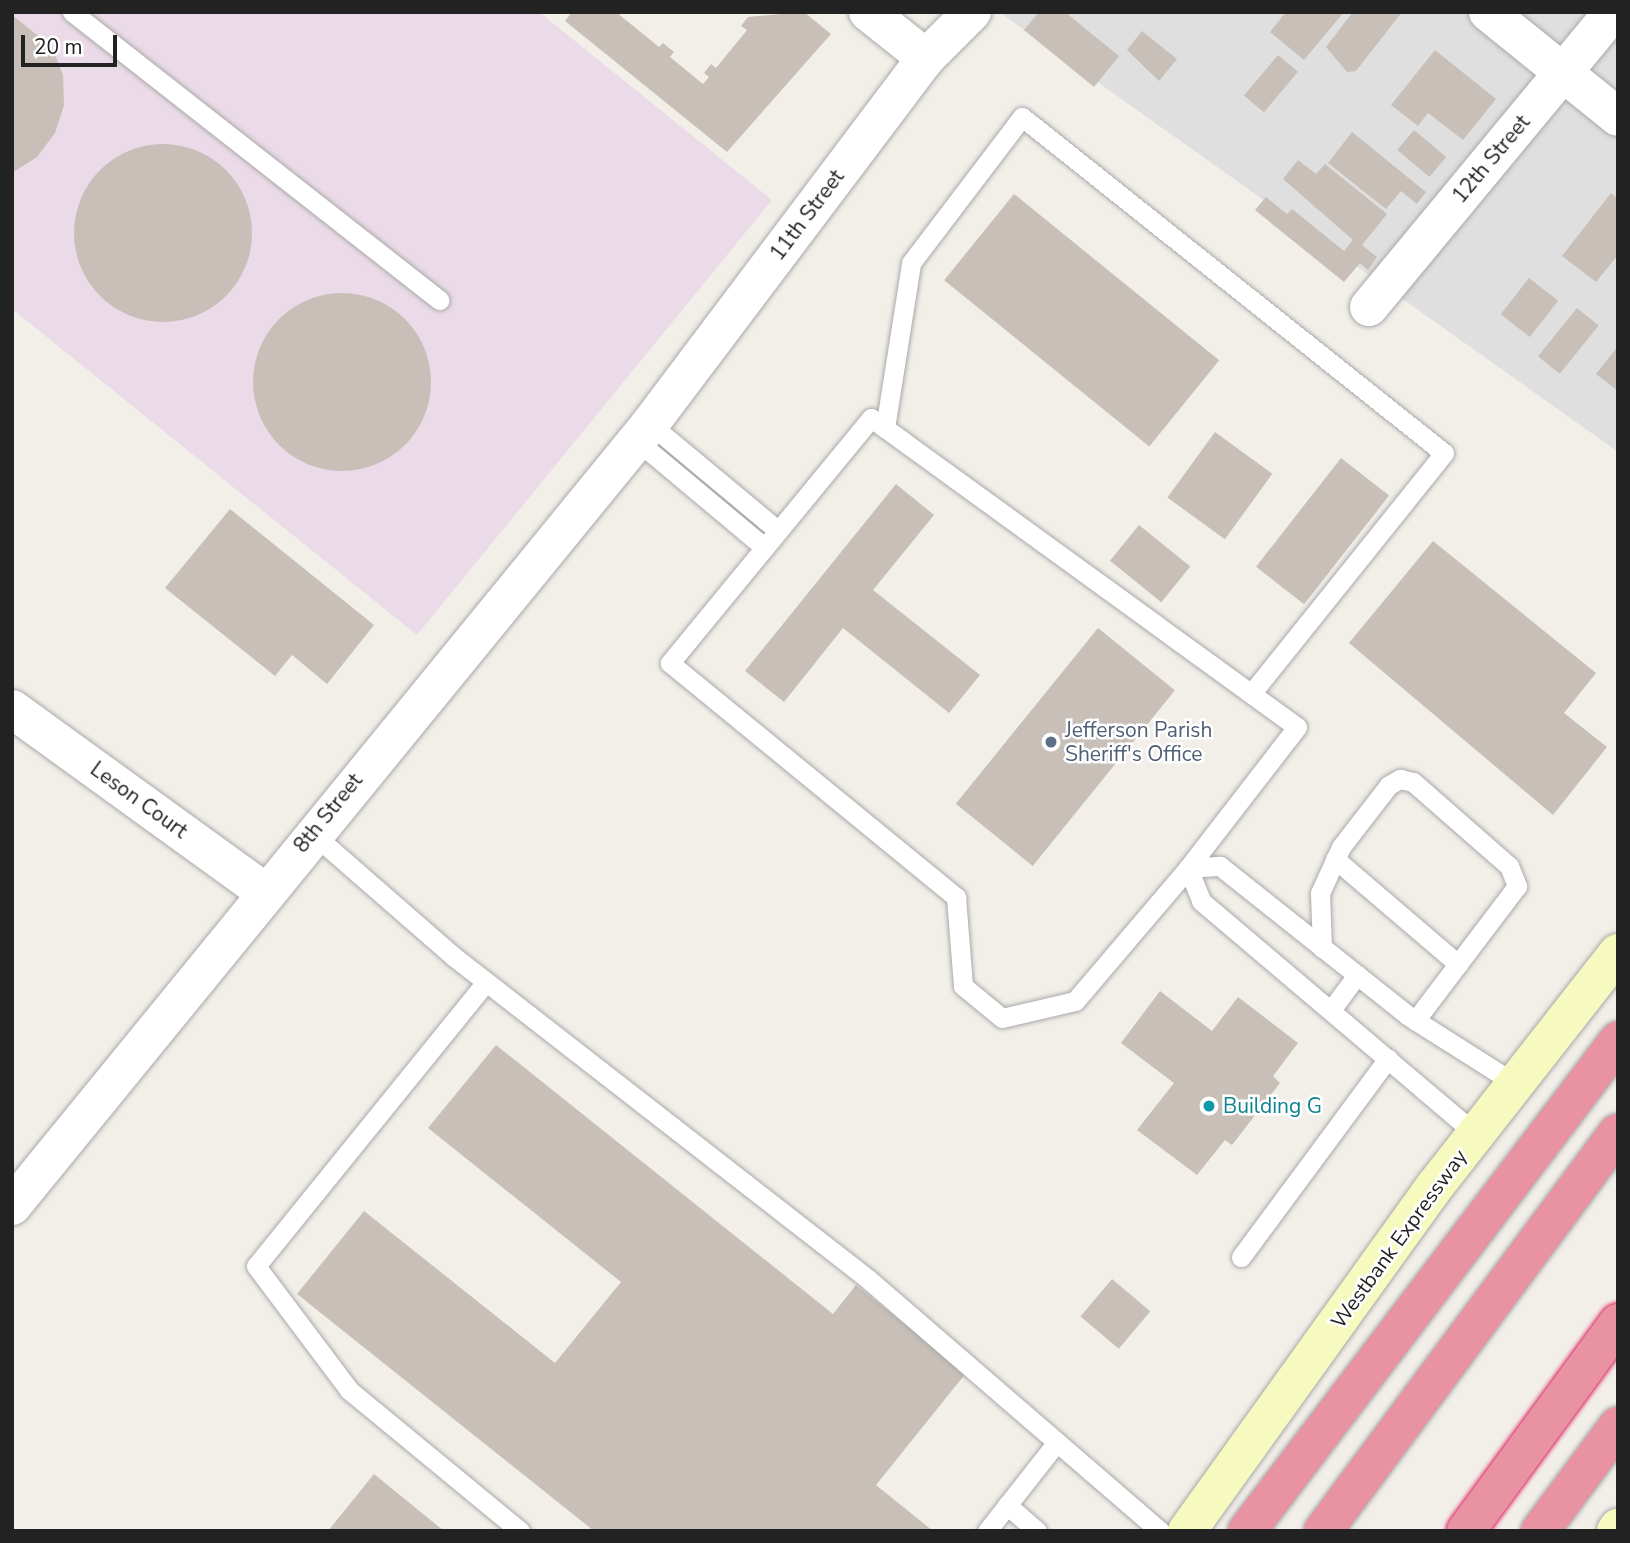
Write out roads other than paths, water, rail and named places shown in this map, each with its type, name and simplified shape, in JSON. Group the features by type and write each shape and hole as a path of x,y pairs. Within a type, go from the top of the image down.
{"highway":[{"path":"1247,1531 1618,1041"},
{"path":"1323,1531 1618,1133"},
{"path":"1466,1531 1618,1323"},
{"path":"1540,1531 1618,1426"}],"main road":[{"name":"Westbank Expressway","path":"1187,1531 1514,1083 1618,953"}],"street":[{"path":"868,12 926,58"},
{"name":"11th Street","path":"643,432 926,58 972,12"},
{"path":"1488,12 1618,117"},
{"name":"12th Street","path":"1369,307 1613,12"},
{"name":"8th Street","path":"12,1206 312,833 643,432"},
{"name":"Leson Court","path":"12,709 265,892"}],"lane":[{"path":"72,12 439,300"},
{"path":"885,428 911,263 1022,117 1444,453 1252,693"},
{"path":"871,418 885,428 1297,727 1188,868 1075,1001 1002,1018 963,986 956,897 670,663 871,418"},
{"path":"643,432 777,530"},
{"path":"643,432 764,547"},
{"path":"1322,948 1320,893 1335,859 1389,785 1401,779 1423,790 1509,866 1516,880 1509,898 1415,1021"},
{"path":"312,833 486,982 868,1279 1160,1531"},
{"path":"1335,859 1458,964"},
{"path":"1188,868 1220,866 1415,1021 1514,1083"},
{"path":"1188,868 1201,901 1476,1134"},
{"path":"1331,1010 1357,975"},
{"path":"486,982 256,1266 349,1390 520,1531"},
{"path":"1241,1257 1388,1058"},
{"path":"987,1531 1057,1442"},
{"path":"1007,1505 1037,1531"}],"place":[{"name":"Jefferson Parish Sheriff's Office","path":"1051,742"},
{"name":"Building G","path":"1209,1106"}]}
